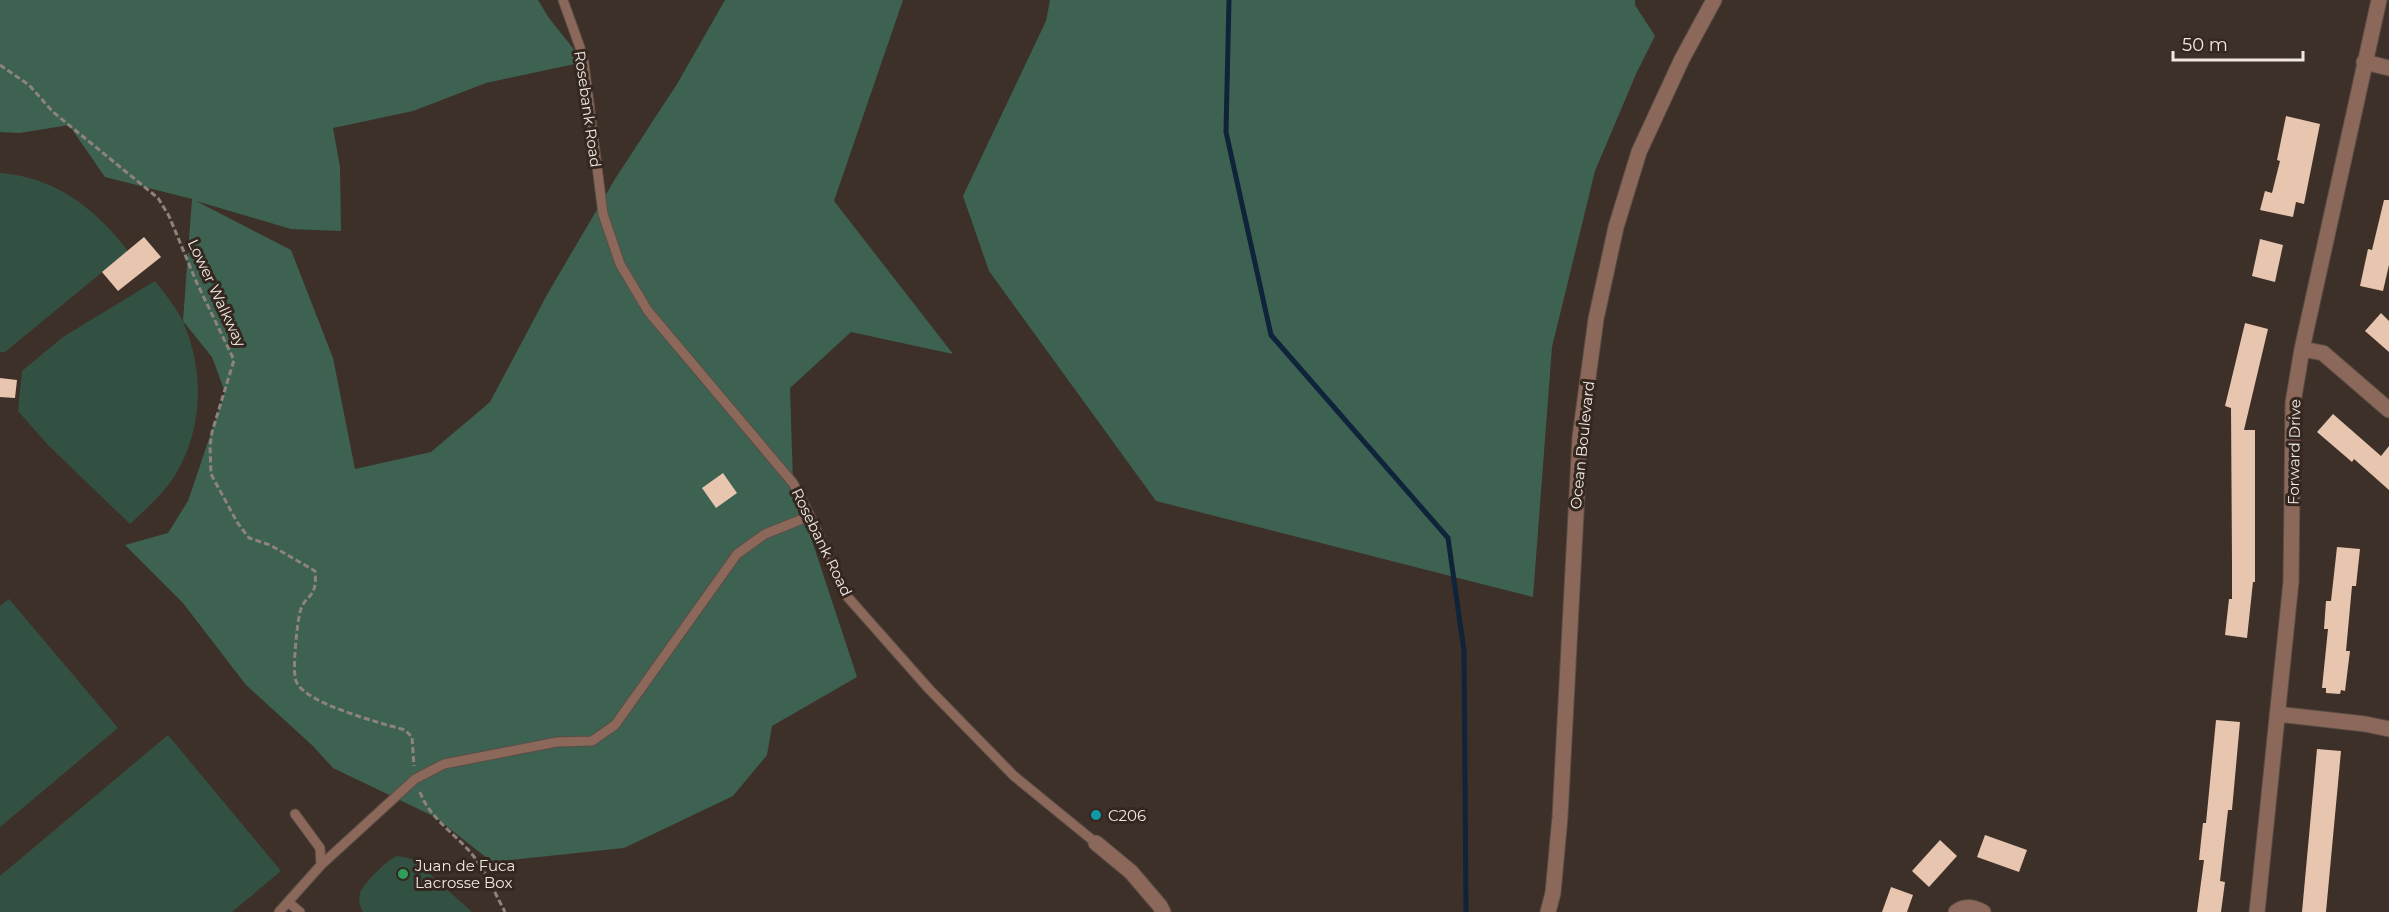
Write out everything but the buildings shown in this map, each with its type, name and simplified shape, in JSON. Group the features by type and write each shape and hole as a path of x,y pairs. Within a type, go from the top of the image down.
{"street":[{"name":"Ocean Boulevard","path":"1548,912 1553,893 1560,817 1580,437 1596,319 1616,227 1639,152 1682,59 1714,0"},
{"name":"Forward Drive","path":"2257,912 2291,582 2293,403 2302,349 2379,0"},
{"path":"2364,62 2389,68"},
{"path":"2302,349 2323,353 2389,410"},
{"path":"2277,714 2389,729"},
{"name":"Rosebank Road","path":"1096,843 1131,872 1163,912"},
{"path":"1956,912 1965,907 1983,912"}],"lane":[{"name":"Rosebank Road","path":"563,0 583,57 603,213 620,264 648,311 793,483 845,594 929,689 1014,776 1096,843"},
{"path":"279,912 321,865 415,779 444,764 557,742 592,741 615,725 737,554 765,534 810,516"},
{"path":"295,814 320,848 321,865"},
{"path":"288,902 300,912"}],"path":[{"name":"Lower Walkway","path":"0,65 29,85 53,112 158,198 169,216 195,281 234,360 212,432 211,474 237,522 249,538 270,545 315,571 317,586 301,610 294,668 296,682 304,692 328,705 405,730 412,737 415,779 422,800 435,817 474,856 488,877 505,912"}],"green space":[{"path":"0,0 538,0 549,18 584,62 486,83 413,111 333,128 340,167 341,231 291,229 196,201 291,250 333,358 355,469 431,452 490,402 548,293 615,179 677,84 725,0 903,0 834,201 953,354 851,332 790,388 793,483 857,677 772,726 767,755 733,796 624,848 492,862 435,817 333,768 313,746 246,685 183,603 125,545 168,533 188,501 225,392 212,357 183,321 192,199 105,177 69,125 20,133 0,132"},
{"path":"1050,0 1635,0 1635,5 1655,36 1636,74 1595,171 1552,347 1533,597 1156,501 989,271 963,196 1046,21"},
{"path":"0,173 39,181 73,198 102,222 128,251 5,352 0,352"},
{"path":"155,281 177,311 190,341 195,360 198,401 191,440 184,459 159,496 130,524 48,445 18,411 22,371 63,337"},
{"path":"9,599 118,728 0,827 0,606"},
{"path":"168,735 281,871 232,912 0,912 0,876"},
{"name":"Juan de Fuca Lacrosse Box","path":"397,856 413,859 472,912 363,912 359,898 362,889 382,867"}],"waterway":[{"path":"1229,0 1226,132 1271,335 1448,538 1464,651 1466,912"}],"place":[{"name":"C206","path":"1096,815"},
{"name":"Juan de Fuca Lacrosse Box","path":"403,874"}]}
